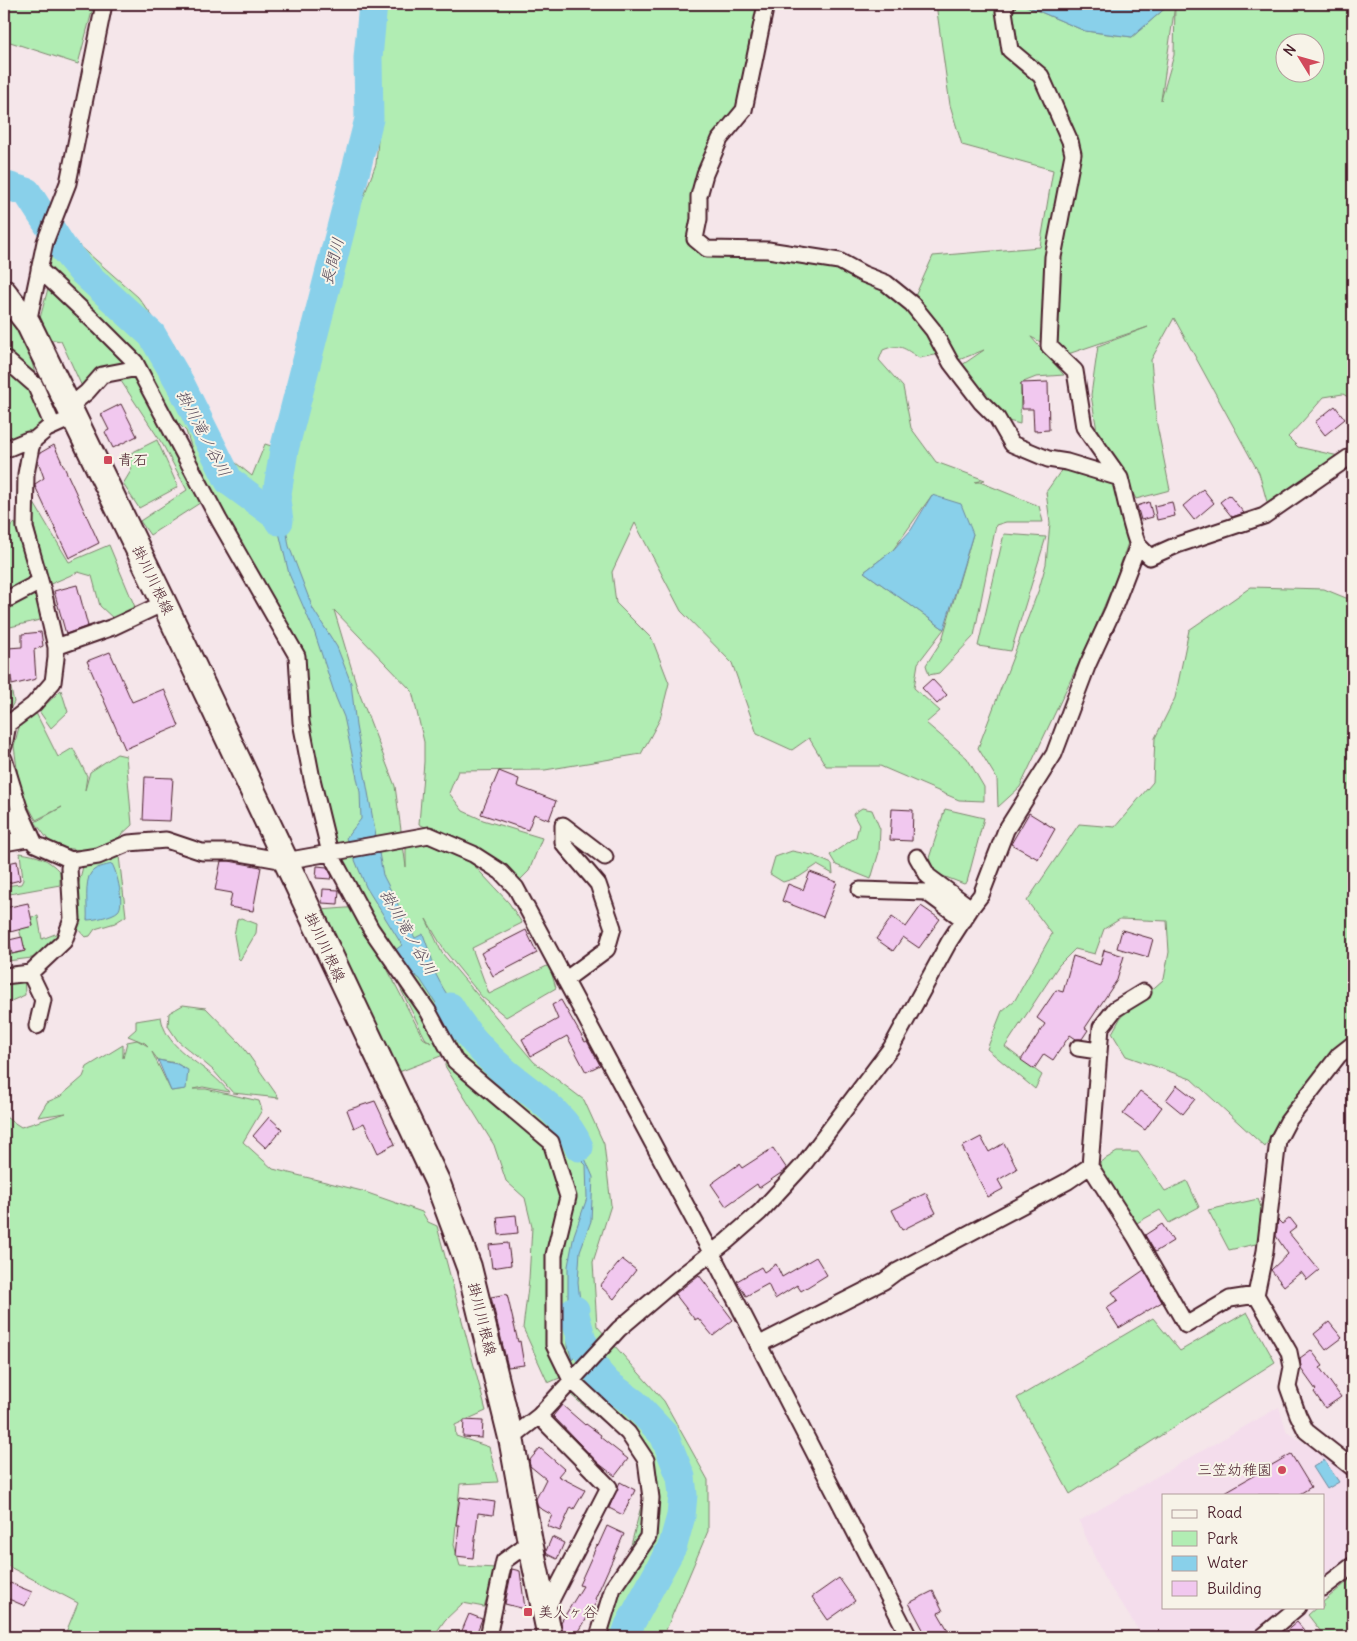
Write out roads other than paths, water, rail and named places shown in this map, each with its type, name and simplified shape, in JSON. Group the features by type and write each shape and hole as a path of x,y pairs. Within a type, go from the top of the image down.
{"main road":[{"name":"掛川川根線","path":"4,292 28,323 66,417 164,603 437,1181 469,1267 511,1438 550,1637"}],"street":[{"path":"28,323 45,242 68,183 104,4"},
{"path":"766,4 744,110 720,139 705,174 699,196 699,219 695,240 707,249 768,250 839,261 863,274 886,283 912,304 934,330 951,363 981,402 997,418 1012,444 1048,459 1067,462 1120,478"},
{"path":"1007,4 1004,11 1010,50 1041,76 1070,141 1073,154 1053,257 1049,346 1075,371 1084,427 1120,478 1130,514 1132,531 1138,545 1150,556 1264,516 1353,456"},
{"path":"39,269 135,362 219,520 297,656 301,722 312,779 330,853 371,929 428,1010 455,1060 551,1142 568,1197 554,1255 554,1345 575,1376 628,1433 646,1460 651,1498 648,1537 613,1588 598,1637"},
{"path":"4,358 35,385 66,417"},
{"path":"4,450 28,440 34,440 66,417 102,375 138,368"},
{"path":"4,746 8,724 32,704 53,682 56,658 56,648 25,528 26,474 34,440"},
{"path":"511,1438 539,1416 619,1330 760,1212 803,1164 891,1048 949,942 987,884 1006,830 1054,754 1088,664 1113,610 1138,545"},
{"path":"4,601 40,582"},
{"path":"56,648 112,627 164,603"},
{"path":"4,759 28,839"},
{"path":"4,812 28,839 71,860 98,856 129,843 166,840 202,852 234,852 285,861 429,835 472,854 502,872 516,888 711,1252 909,1637"},
{"path":"565,980 607,949 614,928 598,884 563,843 563,824 605,857"},
{"path":"4,843 28,839"},
{"path":"917,857 928,876 967,914"},
{"path":"4,976 30,973 64,941 72,919 69,868 71,860"},
{"path":"860,890 926,892 967,914"},
{"path":"30,973 43,1000 37,1026"},
{"path":"1144,992 1115,1009 1101,1027 1090,1166 1136,1238 1186,1325 1230,1299 1256,1295"},
{"path":"1353,1044 1339,1055 1288,1121 1278,1140 1265,1252 1256,1295 1289,1352 1292,1367 1288,1387 1306,1431 1353,1468"},
{"path":"1078,1048 1098,1051"},
{"path":"758,1345 884,1281 896,1272 1059,1185 1090,1166"},
{"path":"539,1416 609,1486 545,1612"},
{"path":"488,1637 504,1561 530,1542"},
{"path":"1324,1587 1353,1565"},
{"path":"1262,1637 1297,1608"}],"water":[{"path":"1022,4 1170,4 1132,37 1085,31"},
{"path":"277,472 289,546 313,609 337,647 351,683 356,726 383,875 415,938 423,934 432,959 433,969 473,1035 469,1046 455,1032 420,979 405,968 394,951 402,945 366,887 346,838 361,819 360,792 344,717 314,631 289,574 272,503"},
{"path":"932,495 961,504 973,534 944,629 864,572 893,550 911,530"},
{"path":"112,864 120,888 120,908 112,915 87,920 89,877 95,869"},
{"path":"158,1060 177,1064 188,1070 186,1089 171,1091"},
{"path":"503,1070 572,1128 593,1177 591,1221 580,1251 578,1282 583,1331 589,1341 572,1360 568,1346 568,1266 574,1235 587,1198 586,1165 572,1151 552,1119 509,1079"},
{"path":"1324,1460 1339,1482 1327,1489 1313,1467"}],"waterway":[{"name":"長間川","path":"279,521 276,500 284,450 369,119 368,58 373,4"},
{"name":"掛川滝ノ谷川","path":"4,185 27,192 63,248 81,270 152,335 180,383 229,481 278,517"},
{"name":"掛川滝ノ谷川","path":"450,1007 462,1026 484,1052 558,1116 566,1125 579,1147"},
{"name":"掛川滝ノ谷川","path":"575,1310 582,1340 598,1373 608,1384 634,1403 664,1435 681,1477 683,1495 681,1516 673,1545 629,1626 625,1637"}],"place":[{"name":"青石","path":"108,460"},
{"name":"三笠幼稚園","path":"1282,1470"},
{"name":"美人ヶ谷","path":"528,1612"}]}
